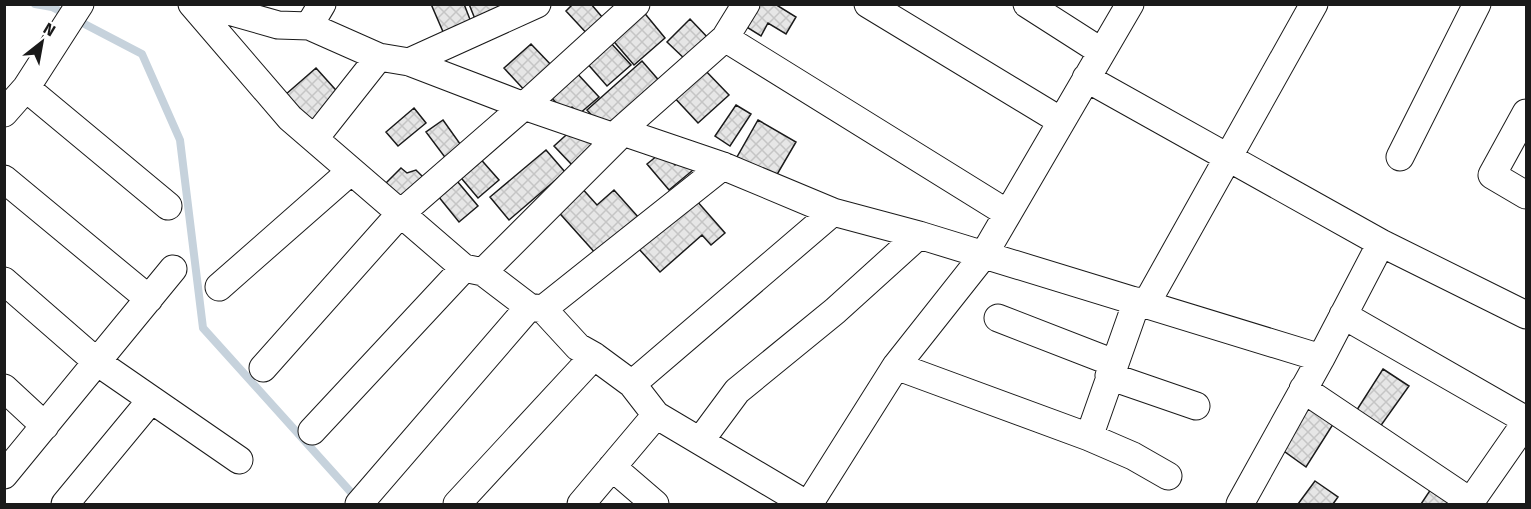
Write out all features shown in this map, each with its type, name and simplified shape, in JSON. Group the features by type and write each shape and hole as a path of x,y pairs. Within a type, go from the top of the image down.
{"street":[{"path":"192,4 290,118 400,214 474,270 536,308 578,346 632,384 656,415 807,504 896,366 982,256 1130,4"},
{"path":"204,4 278,25 316,15 379,57 409,62 524,106 723,166 832,212 920,235 982,256 1321,358"},
{"path":"409,62 537,4"},
{"path":"262,368 400,214 636,4"},
{"path":"312,431 474,270 618,134 725,38 746,4"},
{"path":"868,4 1061,121"},
{"path":"1027,4 1102,52"},
{"path":"1089,437 1112,370 1141,303 1228,158 1314,4"},
{"path":"1400,157 1467,8"},
{"path":"4,113 26,88 76,12"},
{"path":"725,38 1007,213"},
{"path":"315,138 379,57"},
{"path":"1086,78 1381,243 1527,315"},
{"path":"26,88 168,207"},
{"path":"1527,113 1492,175 1527,195"},
{"path":"362,500 536,308 723,166"},
{"path":"219,287 351,171"},
{"path":"4,178 149,299"},
{"path":"632,384 832,212"},
{"path":"700,441 737,390 835,311 920,235"},
{"path":"1240,504 1321,358 1381,243"},
{"path":"4,475 173,269"},
{"path":"4,281 97,362 239,460"},
{"path":"1304,389 1470,503 1527,421 1343,315"},
{"path":"998,318 1196,406"},
{"path":"457,504 594,356"},
{"path":"896,366 1089,437 1133,456 1168,476"},
{"path":"4,388 45,426"},
{"path":"65,504 151,400"},
{"path":"581,504 656,415"},
{"path":"612,467 655,504"}],"building":[{"path":"431,4 464,4 471,22 444,34"},
{"path":"469,4 508,4 475,19"},
{"path":"573,4 591,4 608,24 591,38 566,11"},
{"path":"758,4 775,4 796,17 786,34 768,23 761,36 745,26"},
{"path":"642,10 665,38 634,65 610,37"},
{"path":"690,19 710,40 688,62 667,42"},
{"path":"610,42 631,65 607,86 586,62"},
{"path":"531,44 554,68 527,93 504,68"},
{"path":"642,61 662,84 607,132 587,110"},
{"path":"702,67 729,95 698,123 672,95"},
{"path":"316,68 343,98 311,125 285,95"},
{"path":"573,69 599,97 579,114 572,107 566,113 547,93"},
{"path":"736,105 751,114 730,146 715,136"},
{"path":"414,108 426,123 398,146 386,132"},
{"path":"443,120 463,148 447,160 426,132"},
{"path":"758,120 796,142 775,178 737,157"},
{"path":"575,127 595,148 573,166 554,146"},
{"path":"546,150 565,172 509,220 490,197"},
{"path":"663,151 675,165 683,158 693,170 669,190 647,164"},
{"path":"477,155 499,180 478,198 457,173"},
{"path":"401,168 407,173 416,170 427,181 404,205 384,185"},
{"path":"452,175 478,206 459,222 434,191"},
{"path":"579,185 597,205 614,190 639,218 597,255 554,207"},
{"path":"696,200 725,233 711,245 702,235 660,272 639,249"},
{"path":"1383,369 1409,386 1377,431 1353,416"},
{"path":"1312,401 1337,418 1306,467 1281,449"},
{"path":"1315,481 1338,497 1333,504 1298,504"},
{"path":"1435,483 1455,496 1449,504 1421,504"}],"waterway":[{"path":"35,4 52,7 142,54 180,140 203,328 357,499"}]}
